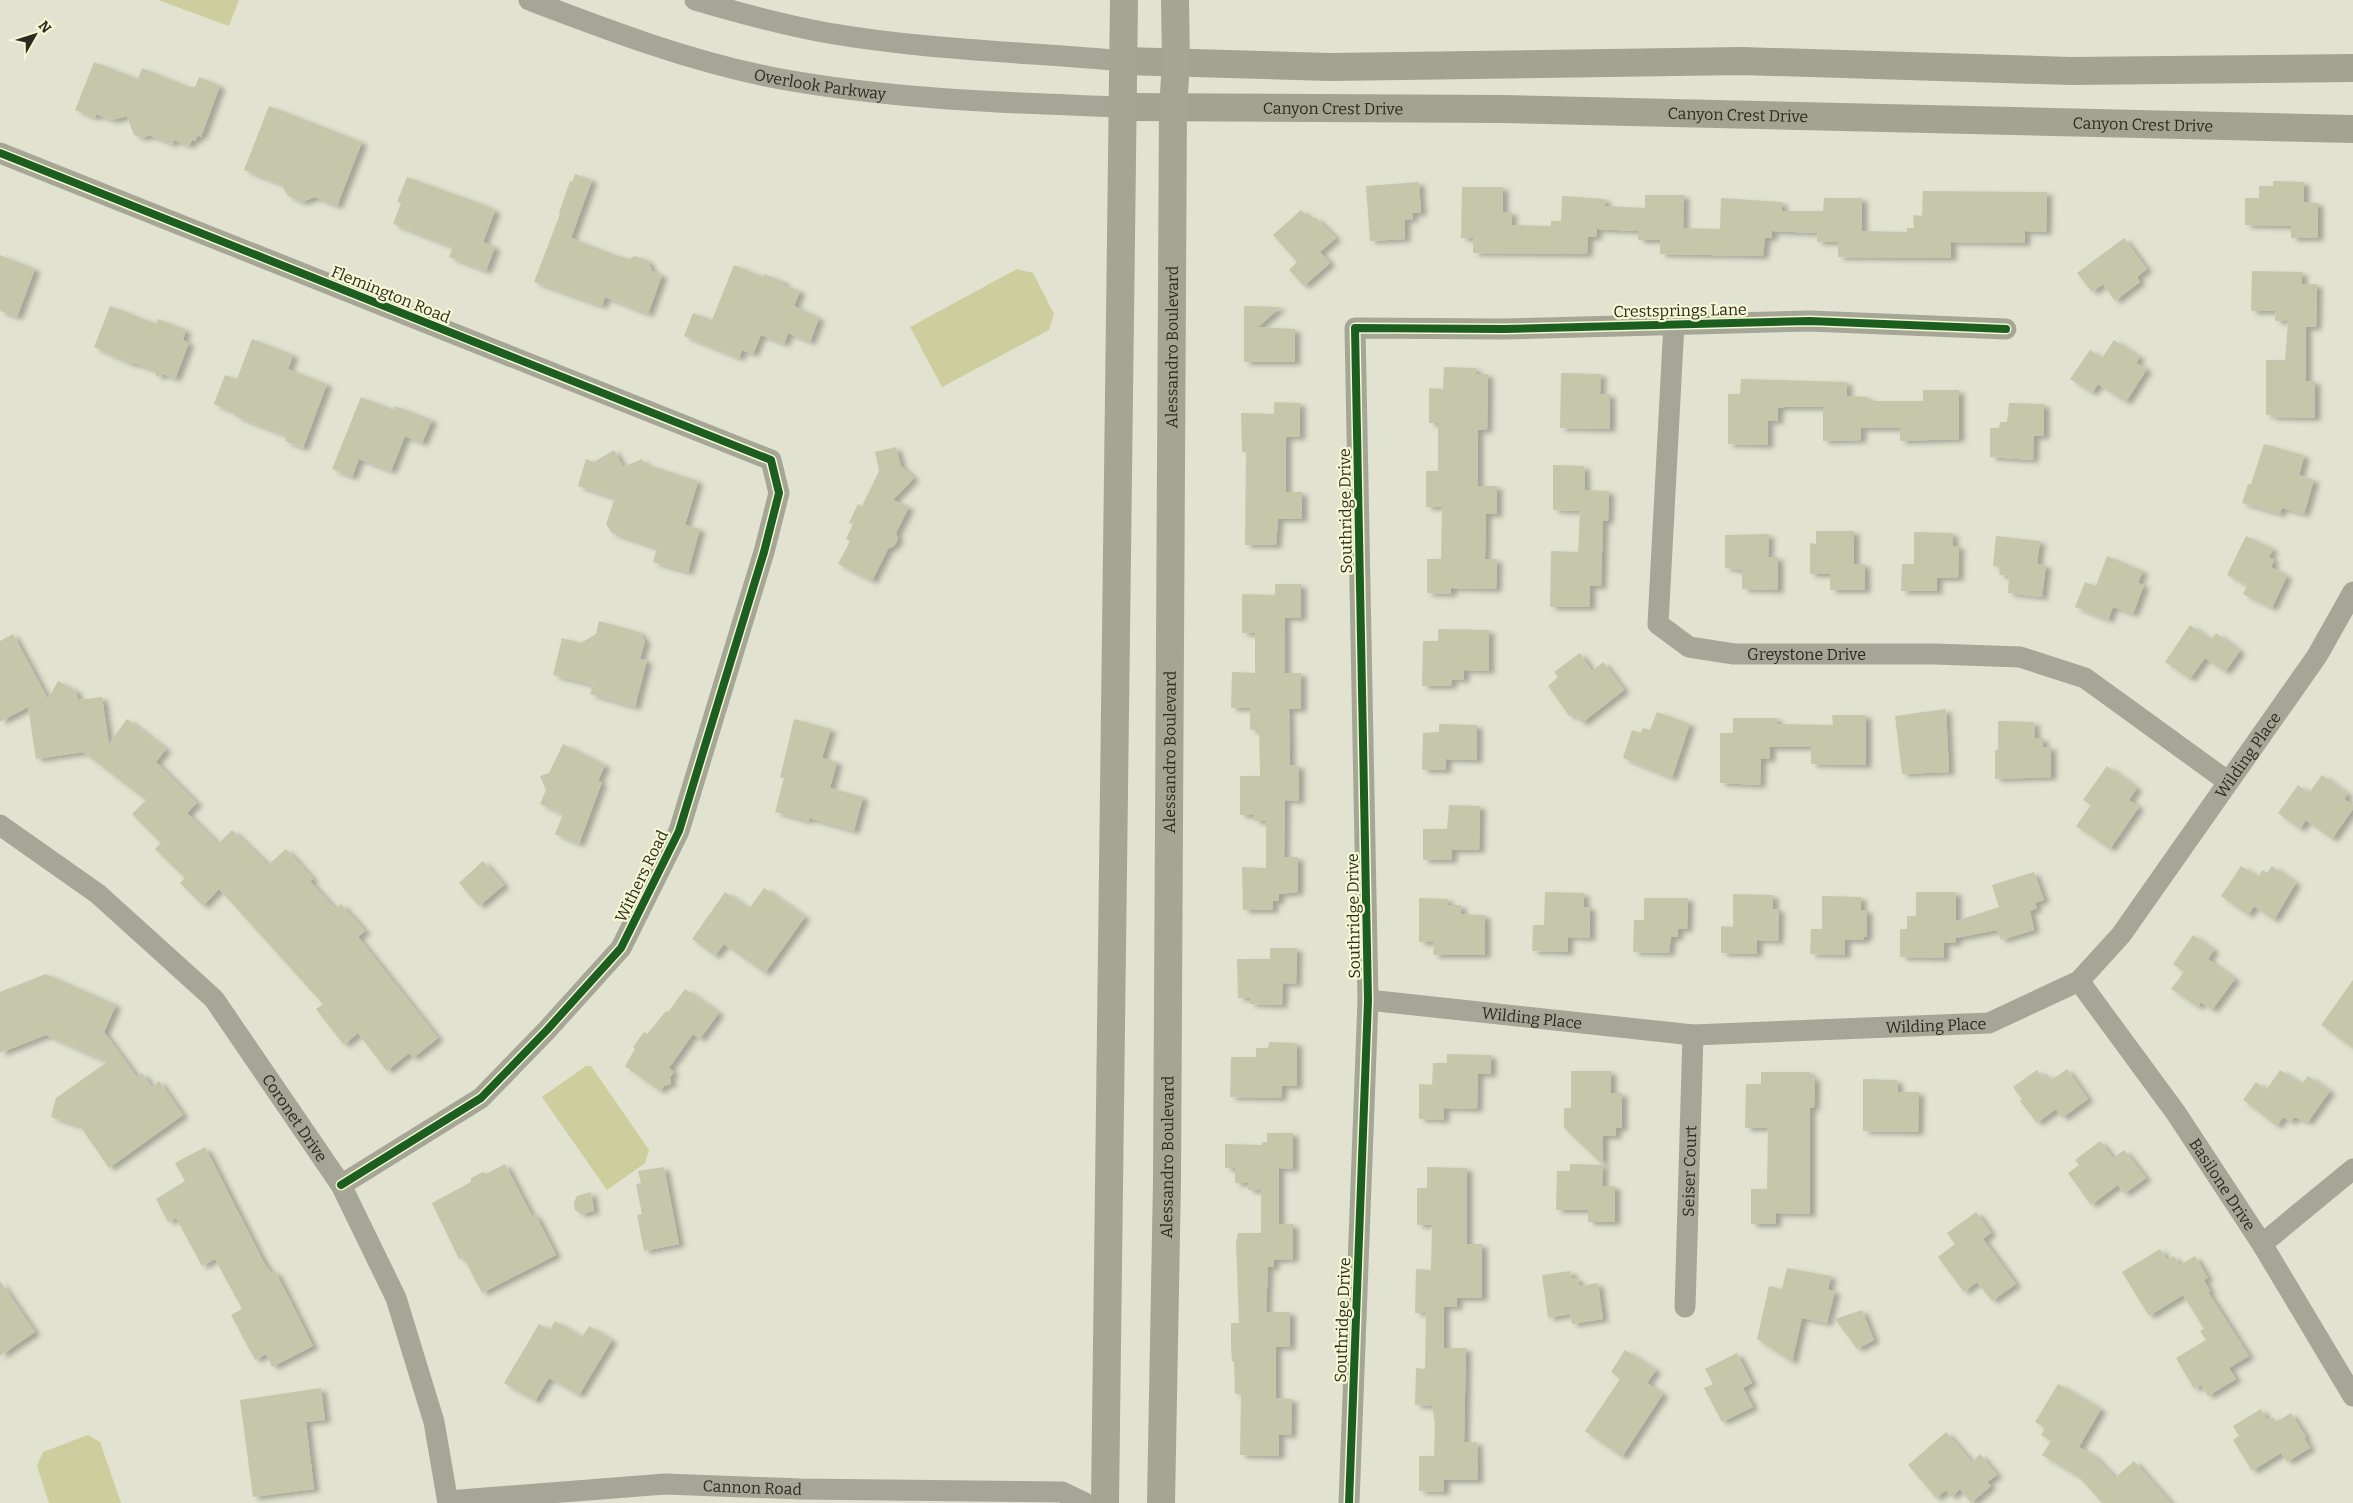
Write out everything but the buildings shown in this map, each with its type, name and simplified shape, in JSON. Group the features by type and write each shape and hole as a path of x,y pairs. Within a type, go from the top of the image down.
{"main road":[{"path":"1105,1503 1124,0"},
{"name":"Alessandro Boulevard","path":"1162,1503 1167,1171 1175,0"},
{"path":"1124,61 1330,67 1742,61 2071,71 2353,68"},
{"name":"Canyon Crest Drive","path":"1123,107 1512,109 2353,129"}],"street":[{"name":"Overlook Parkway","path":"529,0 640,42 769,77 894,95 1123,107"},
{"path":"695,0 757,18 829,33 957,48 1124,61"},
{"name":"Flemington Road","path":"0,153 771,460"},
{"name":"Crestsprings Lane","path":"1355,328 1504,329 1810,320 2006,329"},
{"name":"Greystone Drive","path":"1674,323 1658,624 1689,647 1734,654 1935,654 2020,657 2085,678 2227,781"},
{"name":"Southridge Drive","path":"1348,1503 1368,1000 1355,328"},
{"name":"Withers Road","path":"341,1185 481,1098 547,1030 621,948 679,831 764,552 779,493 771,460"},
{"name":"Wilding Place","path":"1368,1000 1693,1035 1989,1023 2079,980 2121,935 2316,656 2353,592"},
{"name":"Coronet Drive","path":"0,825 98,894 214,999 341,1185 396,1298 434,1422 448,1502"},
{"name":"Basilone Drive","path":"2079,980 2176,1113 2262,1244 2353,1396"},
{"name":"Seiser Court","path":"1685,1307 1693,1035"},
{"path":"2262,1244 2353,1169"},
{"name":"Cannon Road","path":"448,1502 665,1484 801,1489 1062,1492 1085,1503"}],"green space":[{"path":"158,0 239,0 229,26"},
{"path":"1017,269 1033,273 1054,314 1049,330 942,387 910,327"},
{"path":"586,1066 591,1066 649,1150 645,1163 607,1190 542,1097"},
{"path":"88,1435 100,1442 121,1503 49,1503 37,1466 43,1452"}],"cycle path":[{"path":"0,153 771,460 779,493 764,552 679,831 621,948 547,1030 481,1098 341,1185"},
{"path":"1349,1503 1368,1000 1355,328 1504,329 1810,321 2006,329"}]}
